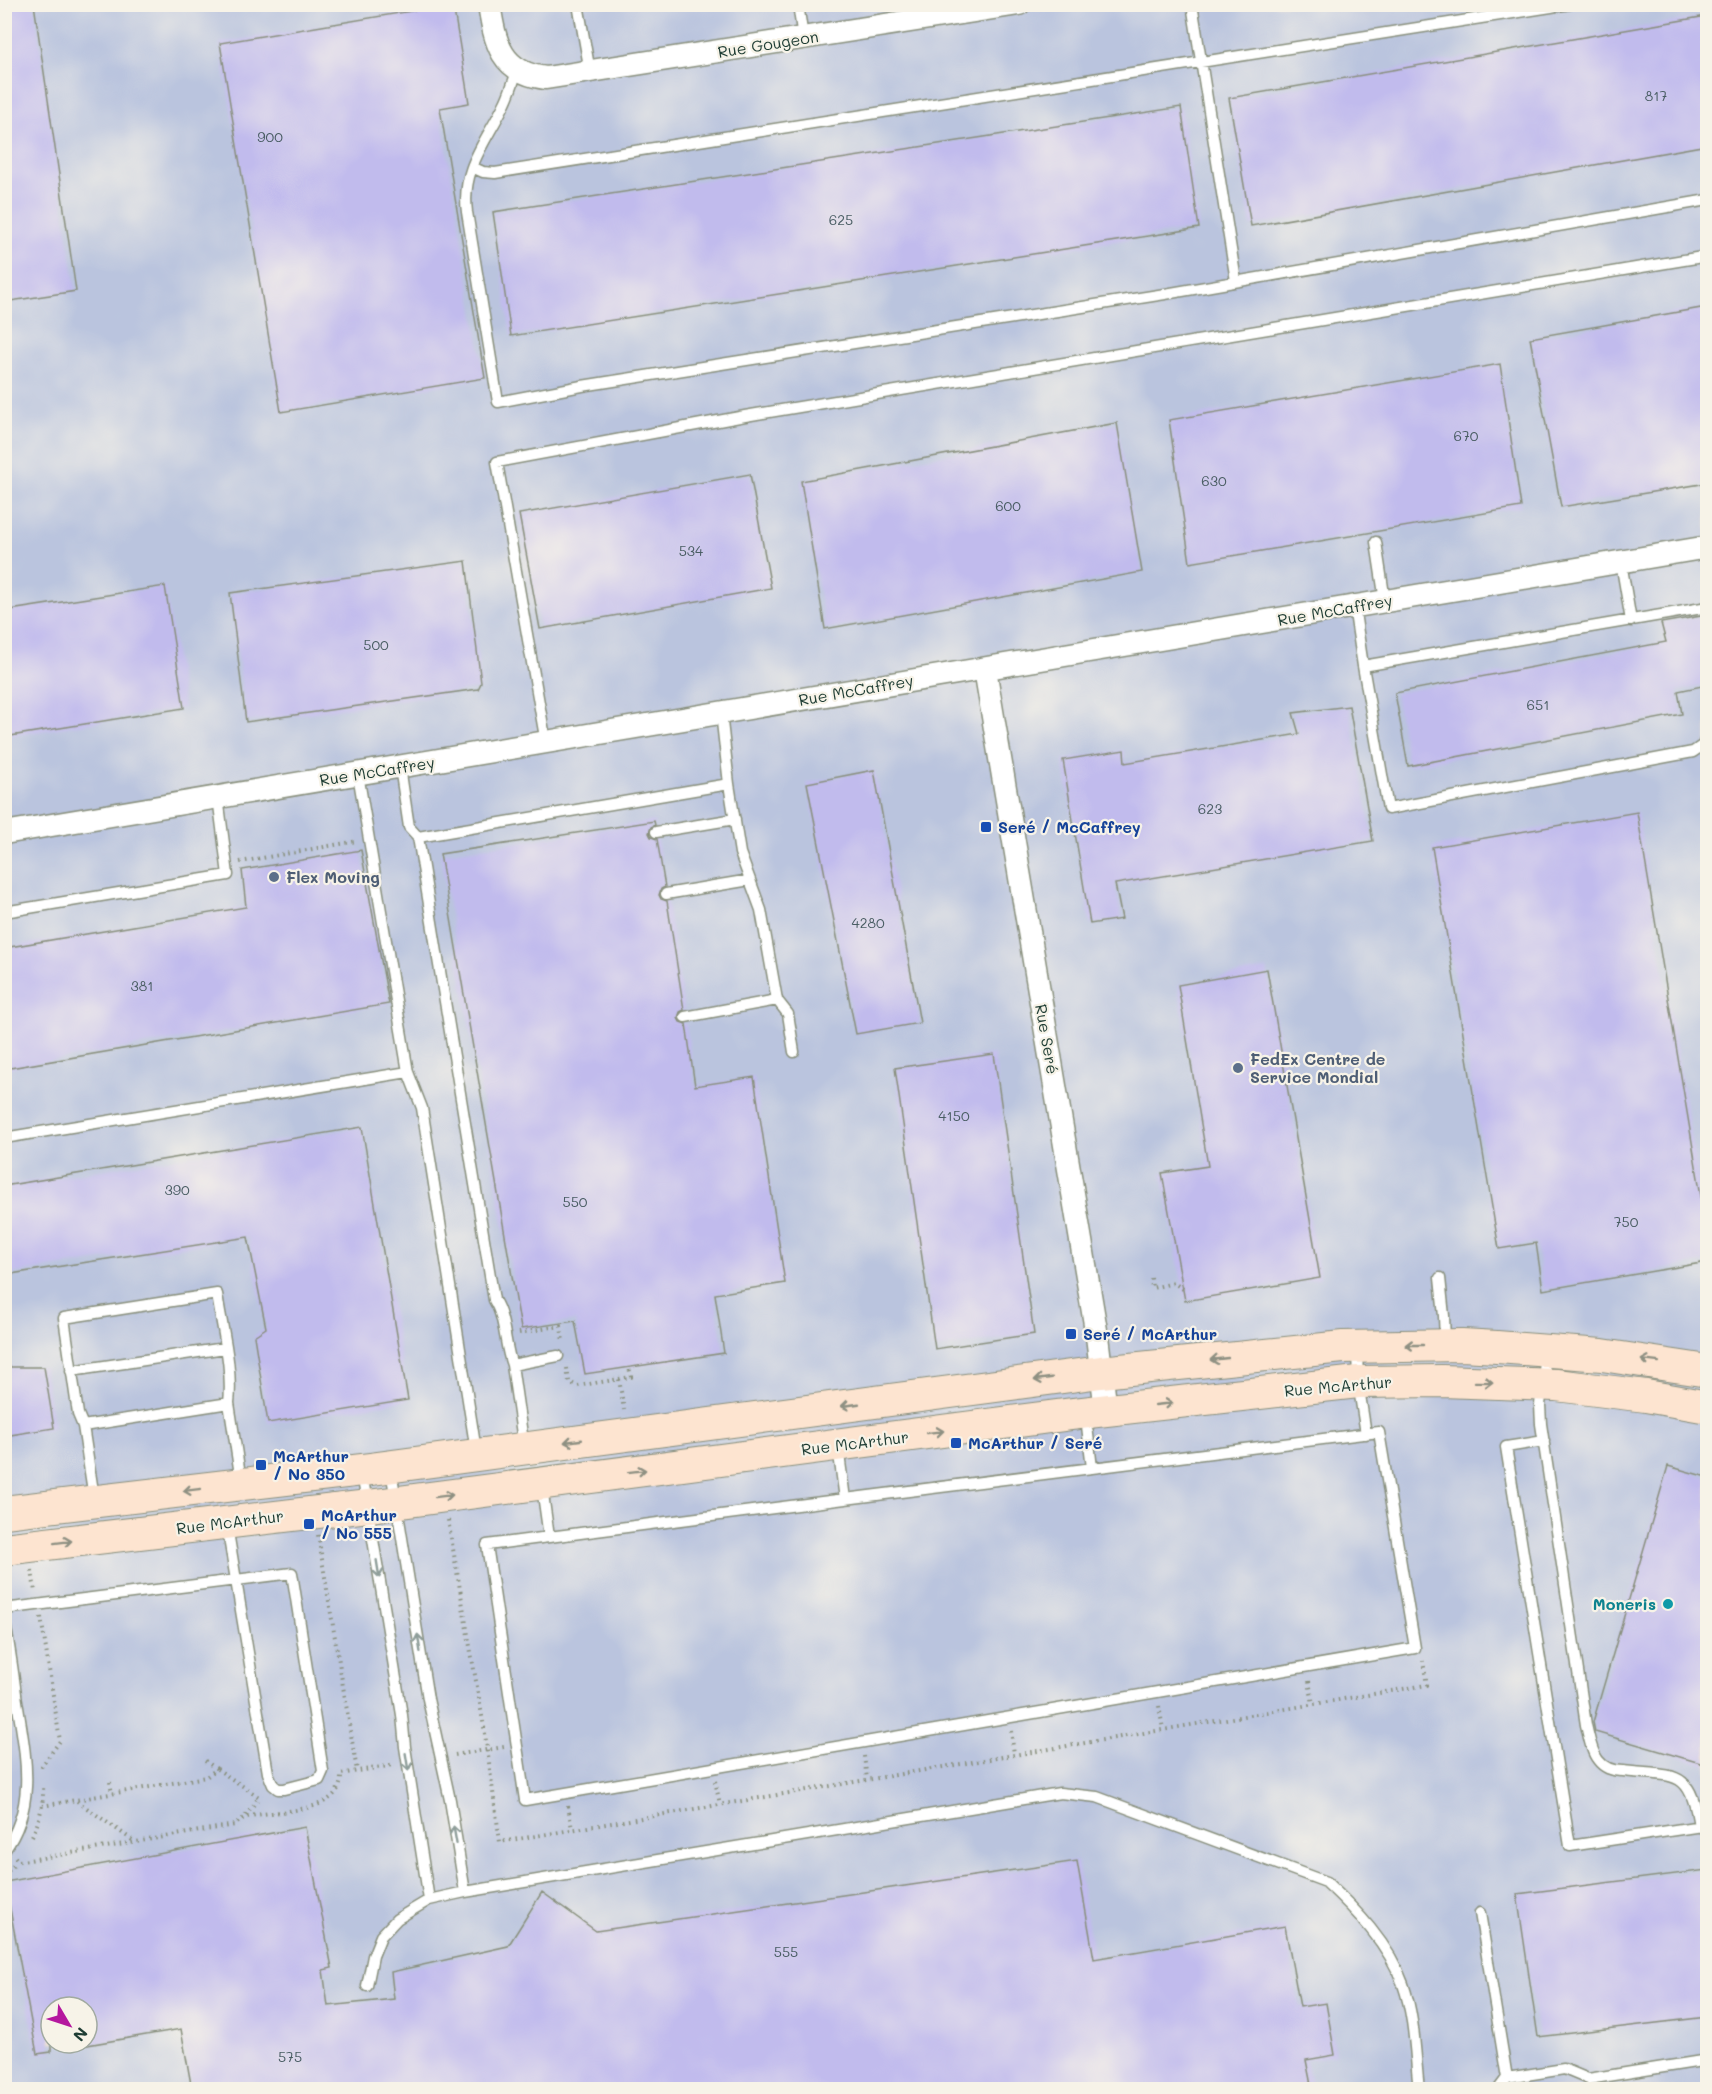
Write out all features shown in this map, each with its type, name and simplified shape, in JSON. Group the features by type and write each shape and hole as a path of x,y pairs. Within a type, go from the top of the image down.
{"street":[{"path":"489,4 497,43 502,54 518,70"},
{"name":"Rue Gougeon","path":"518,70 546,78 1019,4"},
{"name":"Rue McCaffrey","path":"4,833 1707,547"},
{"name":"Rue Seré","path":"985,669 1088,1281 1106,1410"},
{"path":"4,1512 376,1468 1101,1372 1357,1346 1445,1345 1602,1355 1707,1371"},
{"name":"Rue McArthur","path":"17,1554 226,1523 1106,1410 1358,1382 1442,1381 1543,1384 1646,1396 1707,1407"}],"lane":[{"path":"578,4 590,72"},
{"path":"798,4 804,38"},
{"path":"1192,4 1236,281"},
{"path":"472,167 483,172 495,173 1570,4"},
{"path":"518,70 505,103 472,167 465,189 465,201 498,402 582,386 1236,281 1707,200"},
{"path":"546,743 497,462 745,416 1707,256"},
{"path":"1376,542 1385,601"},
{"path":"1621,562 1631,621"},
{"path":"1354,606 1388,809 1693,752 1703,745 1707,734"},
{"path":"1363,666 1707,606"},
{"path":"721,713 740,853 761,910 777,1000 788,1014 794,1052"},
{"path":"400,767 409,828 418,837 494,1300 500,1310 512,1365 524,1448"},
{"path":"358,774 408,1071 422,1108 477,1454"},
{"path":"418,837 729,784"},
{"path":"4,912 228,875 218,797"},
{"path":"656,832 735,819"},
{"path":"666,894 750,880"},
{"path":"685,1017 777,1000"},
{"path":"4,1138 408,1071"},
{"path":"1440,1278 1445,1345"},
{"path":"94,1502 64,1318 217,1294 241,1484"},
{"path":"1357,1346 1358,1382 1366,1434"},
{"path":"71,1371 225,1348"},
{"path":"1544,1441 1506,1447 1570,1846 1703,1826 1690,1788 1680,1779 1667,1775 1611,1770 1599,1762 1593,1751 1586,1725 1540,1413 1546,1351"},
{"path":"512,1365 562,1360"},
{"path":"83,1426 229,1403"},
{"path":"1092,1468 1087,1426 1106,1410"},
{"path":"1379,1432 1416,1648 525,1800 487,1545 1366,1434 1379,1432"},
{"path":"838,1445 845,1499"},
{"path":"376,1468 382,1504 450,1800 465,1892"},
{"path":"376,1468 382,1504 405,1747 429,1900"},
{"path":"541,1484 549,1537"},
{"path":"4,1609 236,1579 292,1573 323,1772 319,1780 313,1783 278,1789 270,1779 236,1579 226,1523"},
{"path":"4,1619 28,1782 22,1817 17,1831 4,1851"},
{"path":"367,1986 373,1956 381,1936 397,1919 429,1900 465,1892 1060,1793 1097,1797 1326,1882 1353,1906 1384,1949 1403,1983 1411,2016 1419,2090"},
{"path":"1480,1913 1507,2078"},
{"path":"1498,2090 1507,2078 1564,2069 1588,2079 1707,2060"}],"path":[{"path":"237,863 351,842"},
{"path":"1151,1278 1152,1288 1174,1283 1183,1288"},
{"path":"518,1333 561,1326 564,1346"},
{"path":"562,1360 569,1382 577,1386 631,1377 629,1367"},
{"path":"619,1379 626,1419"},
{"path":"316,1524 357,1772"},
{"path":"17,1554 36,1593"},
{"path":"28,1842 38,1823 44,1796 40,1768 60,1740 40,1616"},
{"path":"1308,1678 1313,1704"},
{"path":"1158,1703 1163,1729"},
{"path":"1011,1727 1014,1754"},
{"path":"448,1756 486,1750"},
{"path":"863,1753 867,1779"},
{"path":"16,1859 235,1825 244,1818 259,1797 205,1761"},
{"path":"244,1818 297,1810 324,1802 338,1790 341,1774 400,1764"},
{"path":"42,1806 206,1777 216,1769"},
{"path":"714,1777 720,1804"},
{"path":"110,1782 112,1794"},
{"path":"76,1800 135,1842"},
{"path":"567,1803 572,1829"},
{"path":"4,1875 23,1851"}],"shaded area":[{"path":"5,5 1707,5 1707,2089 5,2090"}],"building":[{"path":"4,4 34,4 76,291 4,302"},
{"path":"453,4 469,103 440,108 485,378 281,412 220,43"},
{"path":"1707,16 1707,145 1251,226 1229,98"},
{"path":"1181,107 1199,228 511,336 493,212"},
{"path":"1707,307 1707,483 1561,507 1530,338"},
{"path":"1500,364 1521,507 1190,563 1169,420"},
{"path":"1117,423 1142,572 825,629 801,481"},
{"path":"750,474 771,588 540,629 519,514"},
{"path":"466,561 481,683 478,689 246,722 230,593"},
{"path":"165,586 184,708 4,737 4,611"},
{"path":"1707,615 1707,685 1678,691 1682,714 1408,766 1395,693 1666,642 1661,623"},
{"path":"1349,706 1373,841 1115,884 1122,919 1090,924 1063,760 1124,750 1125,763 1299,734 1293,713"},
{"path":"874,770 920,1023 856,1034 807,783"},
{"path":"1637,812 1705,1220 1707,1220 1707,1262 1543,1290 1536,1243 1499,1249 1432,847"},
{"path":"654,821 655,825 651,827 649,833 651,837 657,839 665,887 661,889 659,895 661,899 667,901 684,1010 680,1012 678,1018 680,1022 686,1024 695,1086 754,1077 785,1283 715,1294 724,1353 585,1374 575,1321 521,1329 440,854"},
{"path":"361,850 389,1004 4,1069 4,948 246,907 242,870"},
{"name":"FedEx Centre de Service Mondial","path":"1267,969 1320,1278 1185,1301 1162,1173 1208,1166 1178,985"},
{"path":"994,1054 1034,1334 935,1349 895,1068"},
{"path":"362,1127 408,1400 268,1423 254,1336 266,1328 248,1237 4,1275 4,1186"},
{"path":"4,1367 44,1367 54,1428 4,1436"},
{"name":"Moneris","path":"1668,1466 1707,1477 1707,1765 1595,1732 1593,1722"},
{"path":"305,1827 332,1968 323,1970 328,2006 394,1999 391,1972 508,1946 542,1892 596,1931 1077,1861 1094,1959 1285,1926 1300,2007 1326,2003 1335,2055 1306,2060 1312,2090 192,2090 181,2029 99,2043 99,1995 39,1995 39,2054 37,2054 5,1882"},
{"path":"1707,1870 1707,2017 1538,2037 1517,1894"}],"place":[{"name":"Seré / McCaffrey","path":"986,827"},
{"name":"Flex Moving","path":"274,877"},
{"name":"FedEx Centre de Service Mondial","path":"1238,1068"},
{"name":"Seré / McArthur","path":"1071,1334"},
{"name":"McArthur / Seré","path":"956,1443"},
{"name":"McArthur / No 350","path":"261,1465"},
{"name":"McArthur / No 555","path":"309,1524"},
{"name":"Moneris","path":"1668,1604"}]}
